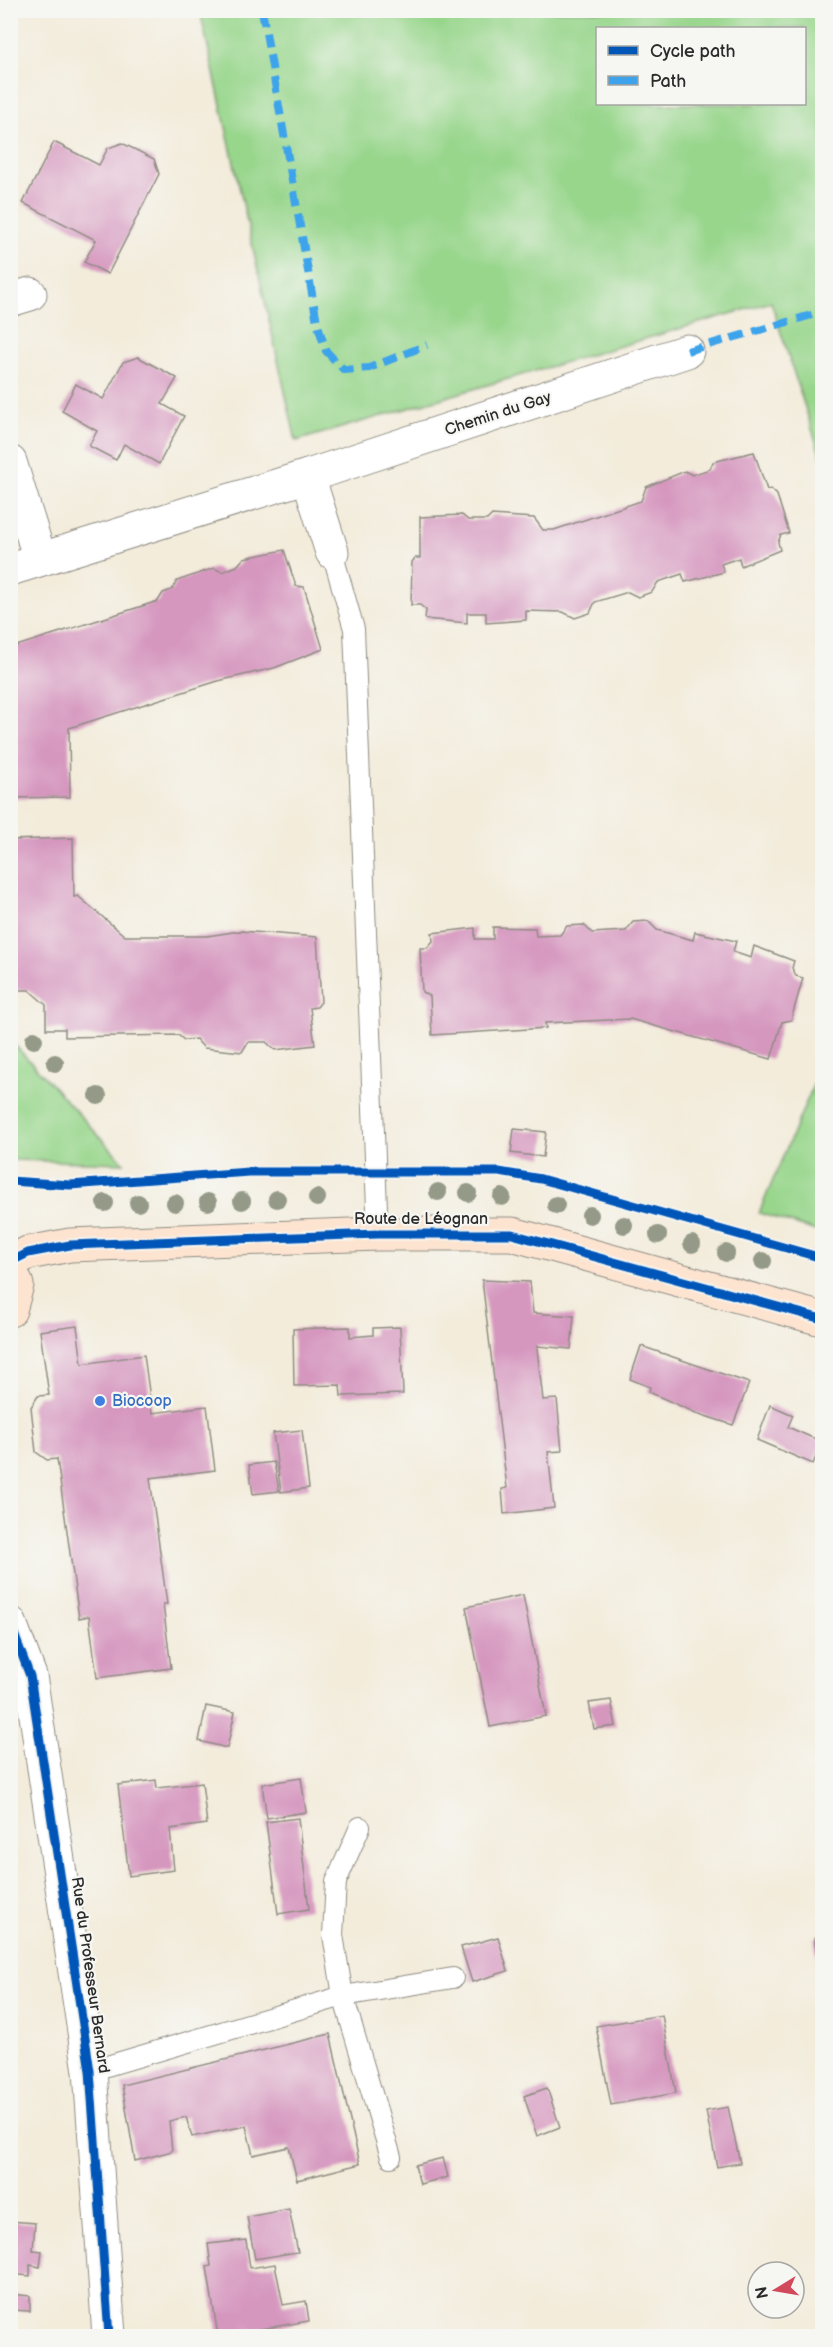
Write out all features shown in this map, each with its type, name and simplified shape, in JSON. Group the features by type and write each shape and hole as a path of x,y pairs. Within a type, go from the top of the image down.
{"street":[{"name":"Chemin du Gay","path":"25,564 308,476 687,351"},
{"path":"10,462 25,564"},
{"path":"308,476 332,552"},
{"name":"Route de Léognan","path":"10,1262 28,1253 70,1245 378,1234 512,1234 822,1319"},
{"path":"10,1268 17,1285 10,1310"},
{"name":"Rue du Professeur Bernard","path":"10,1623 30,1677 90,2071 109,2337"}],"lane":[{"path":"332,552 354,629 378,1234"},
{"path":"360,1827 336,1882 333,1935 343,1996 391,2157"},
{"path":"90,2071 343,1996 453,1978"}],"green space":[{"path":"200,11 822,11 822,460 771,302 296,441"},
{"path":"11,1041 124,1163 11,1160"},
{"path":"822,1065 822,1233 759,1213"}],"building":[{"path":"54,142 99,165 108,148 122,143 154,159 159,174 108,274 84,262 96,240 23,203"},
{"path":"138,357 177,378 162,404 184,416 159,464 124,444 116,460 89,446 97,431 62,411 76,384 103,399 123,362"},
{"path":"754,452 767,490 771,489 777,495 789,533 781,535 778,542 780,550 741,566 739,558 721,564 724,572 685,582 682,574 658,582 652,592 638,597 628,592 595,602 590,613 575,618 563,612 526,611 526,620 486,623 486,613 467,613 467,623 425,619 426,610 420,605 411,605 412,562 415,558 420,558 420,517 462,515 468,520 487,520 492,515 534,518 543,530 554,530 641,501 646,487 685,471 692,475 710,469 713,462"},
{"path":"284,550 296,586 304,587 323,649 274,668 218,681 69,728 70,797 10,798 10,648 158,601 163,593 172,590 177,581 214,568 222,572 237,566 244,558"},
{"path":"73,838 74,897 78,896 125,936 207,936 240,931 317,937 321,1002 317,1007 310,1008 315,1045 275,1050 266,1042 248,1042 242,1052 204,1048 196,1039 184,1040 178,1035 65,1037 65,1029 46,1029 46,1005 29,990 10,990 10,840"},
{"path":"648,921 657,930 693,940 695,932 736,941 733,952 751,958 754,946 794,961 792,968 796,976 803,978 791,1020 782,1022 771,1059 630,1019 545,1023 546,1028 432,1035 430,996 422,992 420,948 427,948 433,941 432,933 475,928 475,939 493,939 493,927 535,928 536,936 560,935 567,926 584,925 592,933 626,931 633,922"},
{"path":"514,1129 546,1132 543,1157 511,1153"},
{"path":"482,1280 530,1282 533,1313 574,1316 571,1349 537,1346 543,1400 557,1399 562,1451 548,1452 554,1508 504,1514 502,1489 507,1488"},
{"path":"77,1326 82,1364 144,1355 152,1413 207,1406 215,1470 150,1478 167,1604 163,1604 171,1668 97,1678 89,1616 79,1618 57,1459 47,1460 36,1452 31,1407 38,1396 49,1395 40,1331"},
{"path":"350,1327 350,1337 373,1335 373,1328 400,1327 403,1394 341,1396 340,1385 294,1386 293,1329"},
{"path":"641,1346 749,1383 733,1425 696,1413 649,1392 650,1387 630,1379"},
{"path":"770,1405 793,1415 788,1427 822,1442 813,1464 757,1440"},
{"path":"302,1430 309,1488 281,1492 273,1433"},
{"path":"274,1462 279,1491 253,1494 249,1465"},
{"path":"523,1595 546,1716 490,1727 466,1607"},
{"path":"611,1700 616,1726 594,1729 589,1703"},
{"path":"206,1706 235,1712 227,1748 199,1741"},
{"path":"301,1778 306,1812 267,1818 262,1784"},
{"path":"156,1780 157,1788 202,1783 207,1824 170,1829 174,1870 129,1876 118,1785"},
{"path":"298,1818 309,1909 278,1914 266,1822"},
{"path":"822,1936 822,1976 821,1977 814,1938"},
{"path":"498,1937 508,1971 472,1982 461,1947"},
{"path":"662,2015 676,2093 611,2105 596,2026"},
{"path":"330,2034 360,2164 297,2180 289,2147 253,2155 246,2126 192,2137 186,2117 169,2121 172,2151 135,2161 122,2085"},
{"path":"547,2088 560,2127 537,2136 524,2096"},
{"path":"728,2107 740,2163 717,2167 706,2111"},
{"path":"443,2158 448,2177 420,2184 415,2165"},
{"path":"289,2209 298,2252 255,2259 247,2217"},
{"path":"10,2221 35,2223 33,2250 42,2251 40,2267 30,2265 30,2276 10,2274"},
{"path":"246,2240 250,2268 275,2264 283,2305 306,2301 309,2321 218,2336 207,2267 211,2266 208,2244"},
{"path":"10,2294 30,2296 30,2311 10,2310"}],"marked path":[{"path":"262,10 317,322 326,351 344,370 369,368 427,345"},
{"path":"687,351 822,312"}],"cycle path":[{"path":"10,1181 70,1185 249,1172 499,1172 541,1179 822,1258"},
{"path":"10,1262 28,1253 70,1245 378,1234 512,1234 822,1319"},
{"path":"10,1623 30,1676 90,2071 109,2336"}],"place":[{"name":"Biocoop","path":"100,1401"}]}
